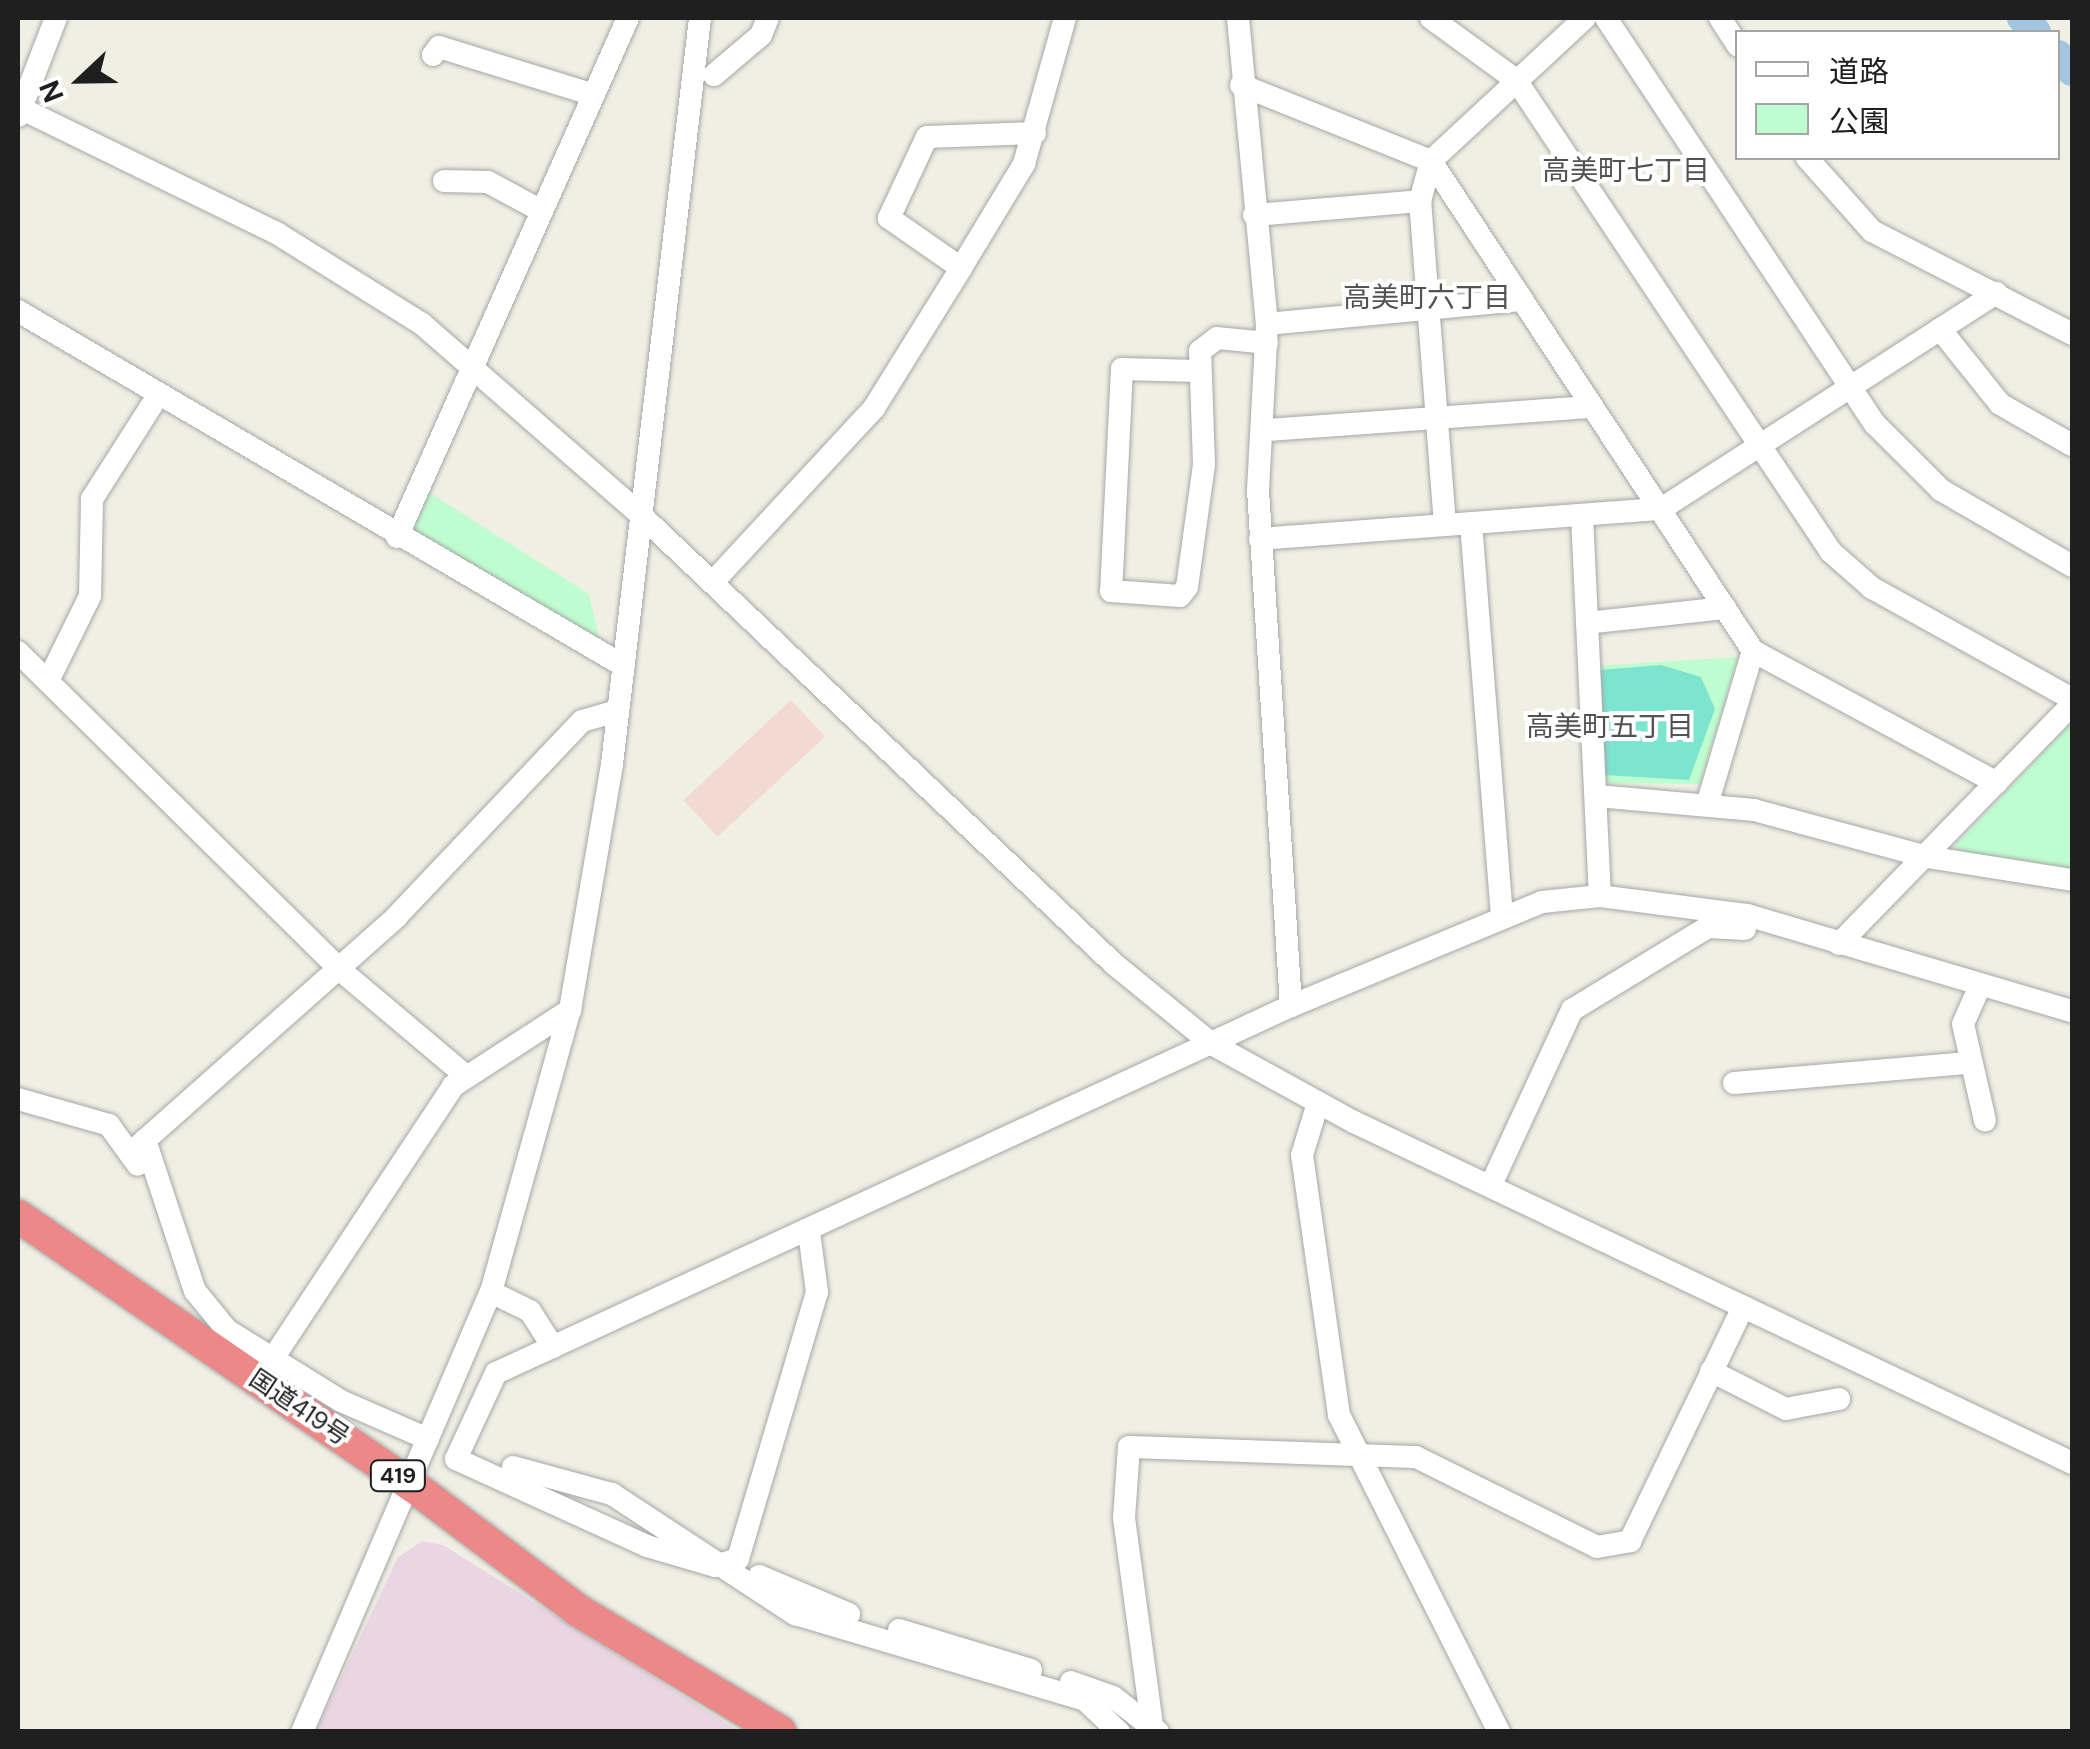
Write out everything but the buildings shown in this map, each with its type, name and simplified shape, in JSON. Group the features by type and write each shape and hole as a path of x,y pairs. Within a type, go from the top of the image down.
{"highway":[{"name":"国道419号","path":"18,1216 227,1358 262,1371 579,1611 780,1732"}],"street":[{"path":"56,18 19,110 359,280 468,361 713,582 1114,964 1212,1044 1318,1103 2072,1463"},
{"path":"397,538 468,361 628,18"},
{"path":"302,1732 413,1486 428,1439 491,1292 570,1010 644,518 700,18"},
{"path":"714,75 761,36 768,18"},
{"path":"713,582 874,408 961,268 1034,133 1064,18"},
{"path":"1238,18 1241,86 1268,333 1268,430 1260,539 1291,1006"},
{"path":"1431,18 1516,80 1756,448 1831,552 1872,588 2072,702 1848,941 1822,950 1720,924 1572,1010 1491,1184"},
{"path":"1445,524 1420,201 1431,161 1585,18"},
{"path":"1606,18 1850,387 1941,490 2072,566"},
{"path":"1720,18 1735,41"},
{"path":"433,55 439,47 591,94"},
{"path":"1241,86 1431,161 1752,650 1997,783"},
{"path":"961,268 890,218 928,137 1034,133"},
{"path":"1809,160 1872,231 2072,334"},
{"path":"444,182 488,182 538,209"},
{"path":"1254,215 1420,201"},
{"path":"1260,539 1661,509 1996,293"},
{"path":"1198,371 1122,369 1110,590 1180,596 1187,588 1204,464 1198,371 1203,346 1217,338 1520,300"},
{"path":"18,311 397,538 624,666"},
{"path":"1940,330 2000,404 2072,445"},
{"path":"50,677 90,596 92,499 157,397"},
{"path":"1268,430 1592,406"},
{"path":"1582,516 1600,896"},
{"path":"1471,523 1502,914"},
{"path":"1587,623 1725,608"},
{"path":"1707,805 1752,650"},
{"path":"18,652 50,677 339,969 465,1074"},
{"path":"139,1145 339,969 582,721 617,711"},
{"path":"1597,796 1707,805 1926,857 2072,880"},
{"path":"1155,1728 1084,1686 803,1599 727,1563 647,1546 456,1459 486,1380 1291,1006 1502,914 1600,896 1715,908 1848,941 1979,988 2072,1011"},
{"path":"1979,988 1963,1024 1969,1063 1986,1121"},
{"path":"262,1371 465,1074 570,1010"},
{"path":"1734,1083 1969,1063"},
{"path":"18,1100 70,1108 109,1125 139,1145 194,1291 262,1371 428,1439"},
{"path":"1318,1103 1302,1155 1340,1416 1354,1454 1499,1732"},
{"path":"139,1145 183,1293 227,1358"},
{"path":"727,1563 817,1292 809,1232"},
{"path":"491,1292 530,1312 553,1348"},
{"path":"1155,1728 1124,1518 1129,1447 1416,1457 1597,1546 1630,1541 1743,1307"},
{"path":"1711,1371 1786,1409 1839,1400"},
{"path":"727,1563 795,1614 1085,1700 1119,1732"}],"shaded area":[{"path":"1661,665 1701,677 1715,709 1689,780 1604,775 1599,670"},
{"path":"791,700 825,737 718,837 683,800"},
{"path":"422,1541 443,1545 739,1731 316,1731 398,1557"}],"green space":[{"path":"427,491 589,594 600,642 411,534"},
{"path":"1738,657 1700,784 1606,783 1599,775 1593,666"},
{"path":"2072,722 2072,877 1962,860 1955,845"}],"waterway":[{"path":"2022,18 2034,30"},
{"path":"2060,57 2072,71"}],"district":[{"name":"高美町七丁目","path":"1626,171"},
{"name":"高美町六丁目","path":"1427,298"},
{"name":"高美町五丁目","path":"1610,727"}]}
